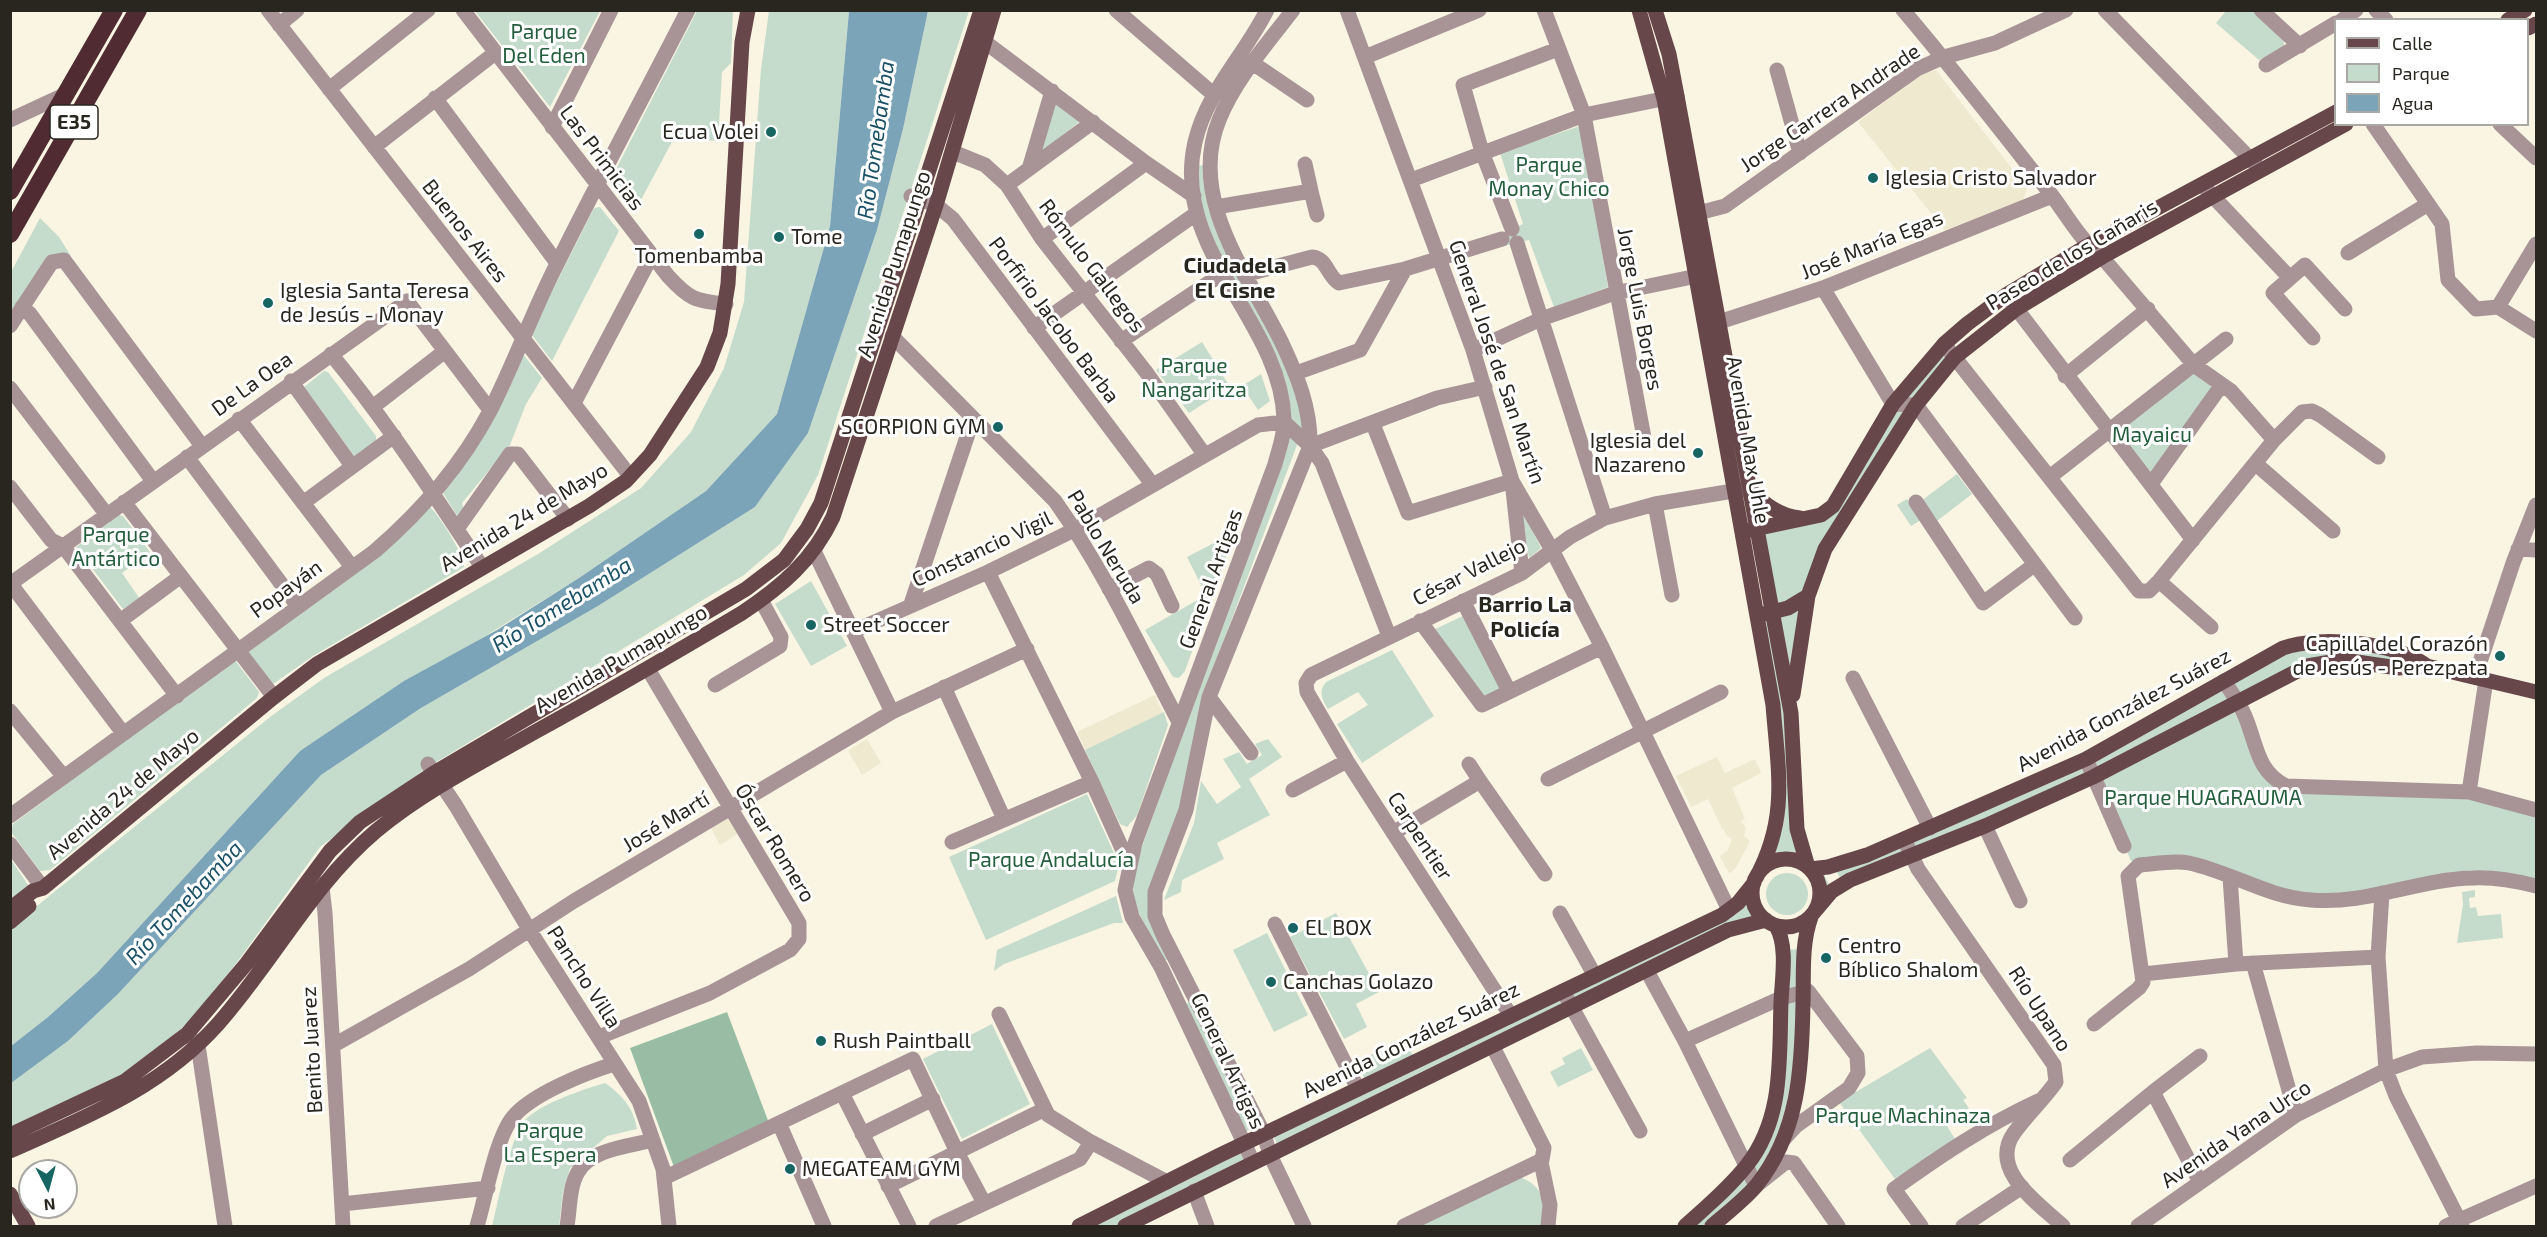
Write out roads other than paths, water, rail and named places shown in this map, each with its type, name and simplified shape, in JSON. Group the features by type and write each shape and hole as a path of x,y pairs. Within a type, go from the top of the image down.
{"highway":[{"name":"E35","path":"10,190 114,10"},
{"name":"E35","path":"10,234 138,10"}],"main road":[{"name":"Avenida 24 de Mayo","path":"10,909 33,891 43,888 317,664 568,519 630,476 662,439 707,367 720,333 726,304 741,52 748,10"},
{"name":"Avenida Pumapungo","path":"435,774 648,669 761,600 798,570 814,551 833,517 953,152 979,38 981,10"},
{"name":"Avenida Pumapungo","path":"10,1151 82,1120 134,1094 189,1036 276,953 316,883 379,829 435,774 720,605 784,560 807,529 821,503 915,197 979,38 994,10"},
{"name":"Avenida Max Uhle","path":"1640,10 1671,98"},
{"name":"Avenida Max Uhle","path":"1655,10 1669,54 1671,98 1712,325 1751,530 1773,613 1791,713 1797,829 1809,868"},
{"path":"2511,18 2525,10"},
{"name":"Paseo de los Cañaris","path":"1751,530 1821,515 1833,506 1893,404 1944,344 2006,295 2087,246 2334,113"},
{"name":"Paseo de los Cañaris","path":"1791,713 1808,596 1825,549 1916,405 1955,357 2016,309 2102,257 2342,126"},
{"name":"Avenida Max Uhle","path":"1693,215 1697,276 1712,325"},
{"path":"1743,490 1788,517 1809,518"},
{"name":"Avenida Max Uhle","path":"1751,530 1758,616 1773,705 1779,804 1775,837 1755,880"},
{"path":"1758,616 1788,608 1808,596"},
{"name":"Avenida González Suárez","path":"1809,868 1851,861 2086,759 2283,648 2299,642 2338,641 2414,656 2427,666"},
{"name":"Avenida González Suárez","path":"1813,913 1832,891 1850,880 1986,826 2093,777 2291,672 2325,662 2343,660 2412,669 2427,666 2536,692"},
{"path":"1685,1227 1747,1165 1762,1140 1778,1091 1782,950 1771,923 1754,905 1755,880 1766,866 1779,860 1789,860 1809,868 1820,887 1805,942 1798,1095 1784,1139 1756,1186 1712,1227"},
{"name":"Avenida González Suárez","path":"1079,1227 1264,1134 1729,910 1755,880"},
{"name":"Avenida 24 de Mayo","path":"10,922 38,899 43,888"},
{"path":"1771,923 1793,927 1813,913"},
{"name":"Avenida González Suárez","path":"1125,1227 1194,1191 1728,930 1771,923"},
{"name":"Avenida Pumapungo","path":"10,1136 125,1081 189,1036"},
{"path":"10,1194 28,1227"}],"street":[{"name":"Buenos Aires","path":"268,10 630,476"},
{"path":"279,25 297,10"},
{"path":"329,89 428,10"},
{"name":"Las Primicias","path":"463,10 651,257 687,297 698,301 726,304"},
{"path":"552,127 611,10"},
{"name":"Popayán","path":"10,816 352,567 398,531 434,492 466,451 490,410 557,263 688,10"},
{"path":"1116,10 1213,94"},
{"name":"General Artigas","path":"1253,1162 1161,967 1132,918 1125,890 1129,864 1179,722 1275,464 1284,422 1282,398 1273,368 1222,274 1197,213 1194,196 1194,145 1205,108 1268,10"},
{"name":"General Artigas","path":"1293,10 1226,105 1216,132 1211,165 1216,207 1226,237 1296,373 1307,407 1310,446 1209,697 1186,810 1153,900 1155,916 1264,1134 1270,1155 1304,1227"},
{"name":"General José de San Martín","path":"1347,10 1473,350 1512,481 1552,550 1602,647 1729,910"},
{"path":"1365,57 1479,10"},
{"name":"Jorge Luis Borges","path":"1544,10 1584,115 1615,293 1645,443"},
{"path":"1903,10 1944,57 2052,196 2087,246 2102,257 2193,365 2231,391 2274,440"},
{"name":"Jorge Carrera Andrade","path":"1693,215 1725,206 1917,69 1944,57 1995,43 2066,10"},
{"path":"2105,10 2261,171"},
{"path":"2261,10 2300,46"},
{"path":"2266,65 2334,24"},
{"path":"979,38 1146,164 1194,196"},
{"path":"1558,49 1463,85 1482,152 1510,237 1542,319 1605,518"},
{"path":"374,147 495,53"},
{"path":"1254,64 1307,100"},
{"path":"1777,70 1800,153"},
{"path":"10,120 65,96 77,76"},
{"path":"1029,169 1052,92"},
{"path":"435,98 557,263"},
{"path":"1411,180 1584,115 1671,98"},
{"path":"1007,185 1093,122"},
{"path":"2374,126 2442,224 2448,280 2476,309 2498,306 2536,331"},
{"path":"2502,126 2536,158"},
{"name":"Rómulo Gallegos","path":"953,152 985,165 1007,185 1042,238 1204,454"},
{"path":"1042,238 1146,164"},
{"path":"1305,164 1317,215"},
{"path":"2201,184 2290,278"},
{"path":"1216,207 1311,190"},
{"name":"José María Egas","path":"1712,325 1823,288 2052,196"},
{"name":"Porfirio Jacobo Barba","path":"915,197 936,205 953,219 1152,484"},
{"path":"2348,253 2428,204"},
{"path":"1034,328 1197,213"},
{"path":"1244,275 1312,257 1323,261 1333,279 1339,283 1405,269 1510,237"},
{"path":"2498,306 2536,244"},
{"path":"574,403 651,257"},
{"path":"10,326 42,273 52,262 64,260 202,446"},
{"path":"2313,338 2273,293 2305,265 2345,309"},
{"path":"1296,373 1360,350 1405,269"},
{"path":"1121,341 1222,274"},
{"path":"1473,350 1542,319 1615,293 1697,276"},
{"path":"1823,288 1893,404 1916,405 2075,618"},
{"path":"2006,295 2193,540"},
{"name":"De La Oea","path":"11,584 291,381 407,301 490,410"},
{"path":"22,307 30,314 153,481"},
{"path":"2066,376 2148,309"},
{"name":"Pablo Neruda","path":"892,336 1056,501 1076,529 1179,722"},
{"path":"2051,476 2226,339"},
{"path":"1944,344 2051,476 2139,591 2149,591 2159,580 2296,415 2312,411 2378,457"},
{"path":"374,406 445,351"},
{"path":"331,354 374,406 434,492 482,567"},
{"path":"291,381 352,466"},
{"path":"2151,484 2221,386"},
{"path":"1310,446 1437,399 1485,387"},
{"path":"10,388 107,515"},
{"path":"911,604 973,419"},
{"path":"239,420 352,567"},
{"path":"1284,422 1310,446 1322,463 1389,636"},
{"name":"Constancio Vigil","path":"854,631 988,572 1076,529 1258,425 1284,422"},
{"path":"1373,424 1408,513 1512,481 1522,573"},
{"path":"303,503 394,436"},
{"path":"457,529 510,454 514,453 518,454 568,519"},
{"path":"187,457 297,605"},
{"path":"2256,464 2333,531"},
{"path":"10,487 51,540 63,546 177,696"},
{"name":"César Vallejo","path":"1311,675 1522,573 1552,550 1605,518 1655,504 1743,490"},
{"path":"124,502 274,697"},
{"path":"1916,502 1983,603 2034,565"},
{"path":"1655,504 1672,595"},
{"path":"2469,792 2480,678 2518,549 2536,505"},
{"path":"2518,549 2536,550"},
{"path":"814,551 892,712"},
{"path":"1109,589 1149,568 1157,574 1172,606"},
{"path":"988,572 1092,782 1129,864"},
{"path":"120,621 181,576"},
{"path":"2159,580 2211,627"},
{"path":"11,584 123,733"},
{"path":"715,685 780,646 782,636 761,600"},
{"path":"1462,601 1509,691"},
{"path":"1420,621 1482,705 1602,647"},
{"name":"José Martí","path":"334,1045 530,931 892,712 1027,649"},
{"name":"Óscar Romero","path":"598,1037 730,983 790,950 799,939 799,923 729,809 648,669"},
{"name":"Carpentier","path":"1311,675 1306,683 1307,692 1347,761 1511,1016"},
{"path":"1853,678 1930,828"},
{"path":"2224,681 2245,715 2256,753 2272,779 2286,786 2469,792 2536,810"},
{"path":"944,687 1004,819"},
{"path":"1548,779 1721,692"},
{"path":"1209,697 1251,753"},
{"path":"10,711 64,777"},
{"path":"2086,759 2124,846"},
{"path":"1293,790 1347,761"},
{"path":"1469,764 1545,874"},
{"name":"Pancho Villa","path":"435,774 530,931 639,1101 664,1178 669,1227"},
{"path":"1393,832 1480,781"},
{"path":"952,842 1092,782"},
{"path":"1986,826 2020,901"},
{"name":"Río Upano","path":"1904,839 1918,869 2050,1056 2056,1082 2012,1135 2007,1149 2011,1174 2063,1227"},
{"path":"10,844 43,888"},
{"path":"2094,1024 2139,988 2143,974 2128,876 2139,865 2187,863 2271,893 2311,900 2355,900 2382,893 2473,878 2536,886"},
{"path":"2230,877 2236,964"},
{"path":"2516,882 2536,894"},
{"name":"Benito Juarez","path":"316,883 334,1045 343,1227"},
{"path":"2382,893 2378,957 2386,1070 2456,1225 2536,1186"},
{"path":"1560,913 1595,976"},
{"path":"1275,924 1358,1089"},
{"path":"2143,974 2236,964 2378,957"},
{"path":"1161,967 1176,960"},
{"path":"2253,963 2295,1115"},
{"path":"1647,971 1685,1041 1756,1186 1786,1162 1794,1163 1838,1227"},
{"path":"1563,991 1640,1131"},
{"path":"1685,1041 1781,998 1804,991 1812,996 1857,1056 1858,1073 1849,1088 1796,1126 1784,1139"},
{"path":"999,1014 1043,1110 1057,1122 1091,1142 1167,1182"},
{"path":"189,1036 225,1227"},
{"path":"1404,1227 1541,1162 1544,1156 1544,1148 1492,1047"},
{"name":"Avenida Yana Urco","path":"2138,1227 2295,1115 2386,1070 2422,1057 2477,1053 2536,1054"},
{"path":"2070,1160 2200,1056"},
{"path":"664,1178 913,1059 984,1203"},
{"path":"477,1227 500,1145 512,1118 533,1100 596,1070 614,1064"},
{"path":"2153,1092 2200,1182"},
{"path":"842,1093 909,1227"},
{"path":"862,1134 933,1099"},
{"path":"1921,1227 1894,1189 2003,1117 2042,1099"},
{"path":"888,1186 1043,1110"},
{"path":"779,1123 824,1227"},
{"path":"567,1227 573,1186 578,1171 587,1161 600,1154 653,1140"},
{"path":"936,1227 1080,1159 1091,1142"},
{"path":"1541,1162 1550,1205 1548,1227"},
{"path":"1963,1227 2022,1187"},
{"path":"342,1204 488,1188"},
{"path":"1194,1191 1207,1227"}],"water":[{"name":"Río Tomebamba","path":"849,11 928,11 903,129 877,230 808,433 755,507 598,606 421,708 321,775 118,994 68,1041 11,1083 11,1046 48,1017 97,973 300,751 404,681 497,630 579,578 706,491 777,414 830,226"}],"place":[{"name":"Ecua Volei","path":"771,132"},
{"name":"Iglesia Cristo Salvador","path":"1873,178"},
{"name":"Tomenbamba","path":"699,234"},
{"name":"Tome","path":"779,237"},
{"name":"Iglesia Santa Teresa de Jesús - Monay","path":"268,303"},
{"name":"SCORPION GYM","path":"998,427"},
{"name":"Iglesia del Nazareno","path":"1698,453"},
{"name":"Street Soccer","path":"811,625"},
{"name":"Capilla del Corazón de Jesús - Perezpata","path":"2500,656"},
{"name":"EL BOX","path":"1293,928"},
{"name":"Centro Bíblico Shalom","path":"1826,958"},
{"name":"Canchas Golazo","path":"1271,982"},
{"name":"Rush Paintball","path":"821,1041"},
{"name":"MEGATEAM GYM","path":"790,1169"}],"district":[{"name":"Ciudadela El Cisne","path":"1235,278"},
{"name":"Barrio La Policía","path":"1525,618"}],"park label":[{"name":"Parque Del Eden","path":"544,44"},
{"name":"Parque Monay Chico","path":"1549,177"},
{"name":"Parque Nangaritza","path":"1194,378"},
{"name":"Mayaicu","path":"2152,435"},
{"name":"Parque Antártico","path":"116,547"},
{"name":"Parque HUAGRAUMA","path":"2203,798"},
{"name":"Parque Andalucía","path":"1051,860"},
{"name":"Parque Machinaza","path":"1903,1116"},
{"name":"Parque La Espera","path":"550,1143"}]}
